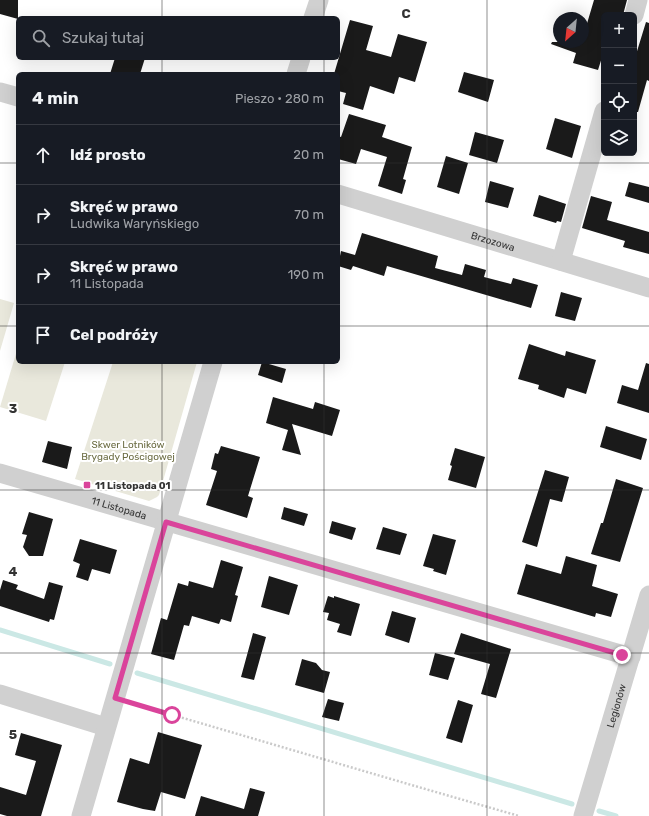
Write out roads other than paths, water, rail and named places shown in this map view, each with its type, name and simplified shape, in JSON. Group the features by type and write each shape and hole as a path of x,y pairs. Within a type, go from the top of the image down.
{"street":[{"path":"314,16 319,0"},
{"path":"635,12 638,0"},
{"path":"297,72 300,60"},
{"path":"0,92 16,96"},
{"path":"562,261 601,120"},
{"name":"Brzozowa","path":"340,195 649,288"},
{"path":"81,816 211,364"},
{"name":"11 Listopada","path":"0,473 631,657"},
{"name":"Legionów","path":"583,816 649,595"},
{"path":"0,694 106,728"}],"waterway":[{"path":"0,630 110,664"},
{"path":"137,673 572,804"},
{"path":"599,811 616,816"}],"place":[{"name":"11 Listopada 01","path":"87,485"}],"park label":[{"name":"Skwer Lotników Brygady Pościgowej","path":"128,450"}]}
